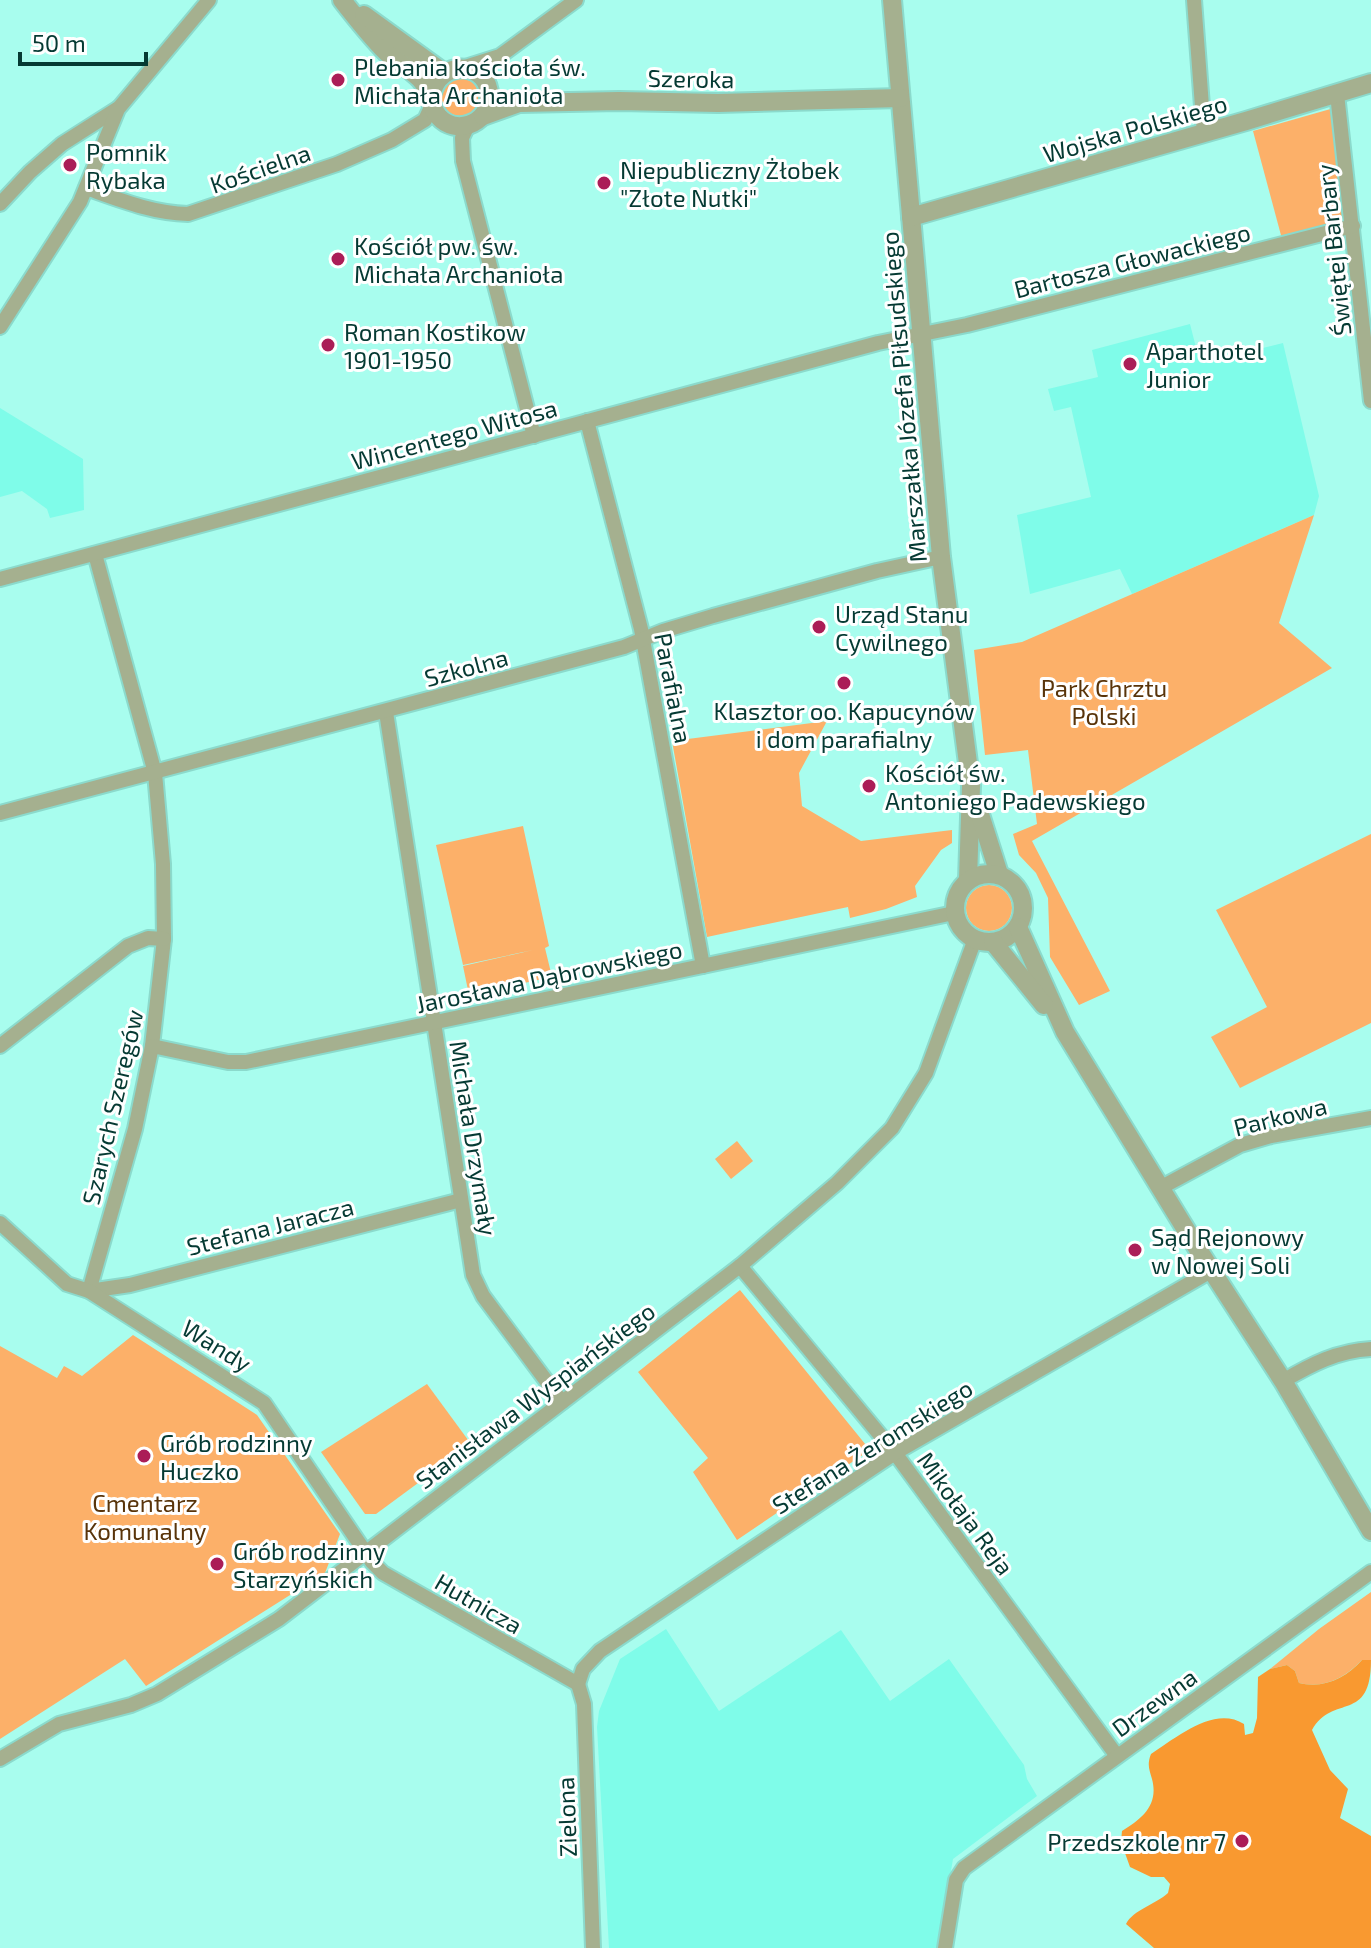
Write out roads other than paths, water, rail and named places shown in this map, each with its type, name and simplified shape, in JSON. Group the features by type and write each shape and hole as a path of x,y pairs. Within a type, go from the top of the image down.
{"street":[{"path":"0,327 80,202 118,109 209,0"},
{"path":"342,0 453,70 478,74 488,89"},
{"path":"342,0 386,51 423,81 435,113 449,125 475,120"},
{"path":"431,100 437,79 453,70 500,56 576,0"},
{"name":"Marszałka Józefa Piłsudskiego","path":"892,0 941,557 971,786 968,880"},
{"path":"1194,0 1204,133"},
{"path":"500,56 488,89 489,99 462,138 463,161 534,436"},
{"name":"Wojska Polskiego","path":"911,217 1371,83"},
{"name":"Świętej Barbary","path":"1337,94 1371,401"},
{"name":"Szeroka","path":"475,120 519,103 718,103 900,98"},
{"name":"Kościelna","path":"86,188 139,207 164,213 188,214 337,164 392,140 425,120 431,100"},
{"path":"0,204 62,144 118,109"},
{"name":"Bartosza Głowackiego","path":"921,334 967,325 1353,226"},
{"name":"Wincentego Witosa","path":"0,579 921,334"},
{"name":"Parafialna","path":"587,421 643,639 703,966"},
{"name":"Szarych Szeregów","path":"89,1291 135,1129 152,1046 164,939 163,864 155,773 95,554"},
{"name":"Szkolna","path":"0,813 386,712 624,647 700,620 862,575 941,557"},
{"name":"Michała Drzymały","path":"386,712 477,1286 562,1402"},
{"name":"Marszałka Józefa Piłsudskiego","path":"971,786 999,874"},
{"path":"984,941 1005,939 1018,927 1024,910 1018,888 999,874 977,875 959,890 954,913 959,926 984,941 1065,1032"},
{"name":"Jarosława Dąbrowskiego","path":"152,1046 237,1064 954,913"},
{"path":"1018,927 1065,1032 1211,1271 1366,1511 1371,1531"},
{"path":"0,1046 128,946 148,938 164,939"},
{"name":"Stanisława Wyspiańskiego","path":"0,1759 59,1724 131,1705 157,1694 306,1601 740,1266 870,1153 899,1119 919,1088 984,941"},
{"name":"Parkowa","path":"1160,1188 1240,1145 1271,1136 1371,1118"},
{"name":"Stefana Jaracza","path":"89,1291 130,1285 461,1200"},
{"name":"Wandy","path":"0,1223 67,1284 89,1291 264,1403 366,1552"},
{"name":"Mikołaja Reja","path":"740,1266 895,1453 1117,1756"},
{"name":"Stefana Żeromskiego","path":"578,1684 583,1669 600,1651 895,1453 1211,1271"},
{"path":"1283,1381 1318,1361 1351,1350 1371,1349"},
{"name":"Hutnicza","path":"366,1552 383,1573 578,1684"},
{"name":"Drzewna","path":"945,1948 956,1880 964,1868 1371,1572"},
{"name":"Zielona","path":"578,1684 584,1704 593,1948"}],"place":[{"name":"Plebania kościoła św. Michała Archanioła","path":"338,80"},
{"name":"Pomnik Rybaka","path":"70,165"},
{"name":"Niepubliczny Żłobek \"Złote Nutki\"","path":"604,183"},
{"name":"Kościół pw. św. Michała Archanioła","path":"338,259"},
{"name":"Roman Kostikow 1901-1950","path":"328,345"},
{"name":"Aparthotel Junior","path":"1130,364"},
{"name":"Urząd Stanu Cywilnego","path":"819,627"},
{"name":"Klasztor oo. Kapucynów i dom parafialny","path":"844,683"},
{"name":"Kościół św. Antoniego Padewskiego","path":"869,786"},
{"name":"Sąd Rejonowy w Nowej Soli","path":"1135,1250"},
{"name":"Grób rodzinny Huczko","path":"144,1456"},
{"name":"Grób rodzinny Starzyńskich","path":"217,1564"},
{"name":"Przedszkole nr 7","path":"1242,1841"}],"park label":[{"name":"Park Chrztu Polski","path":"1104,701"},
{"name":"Cmentarz Komunalny","path":"145,1516"}]}
